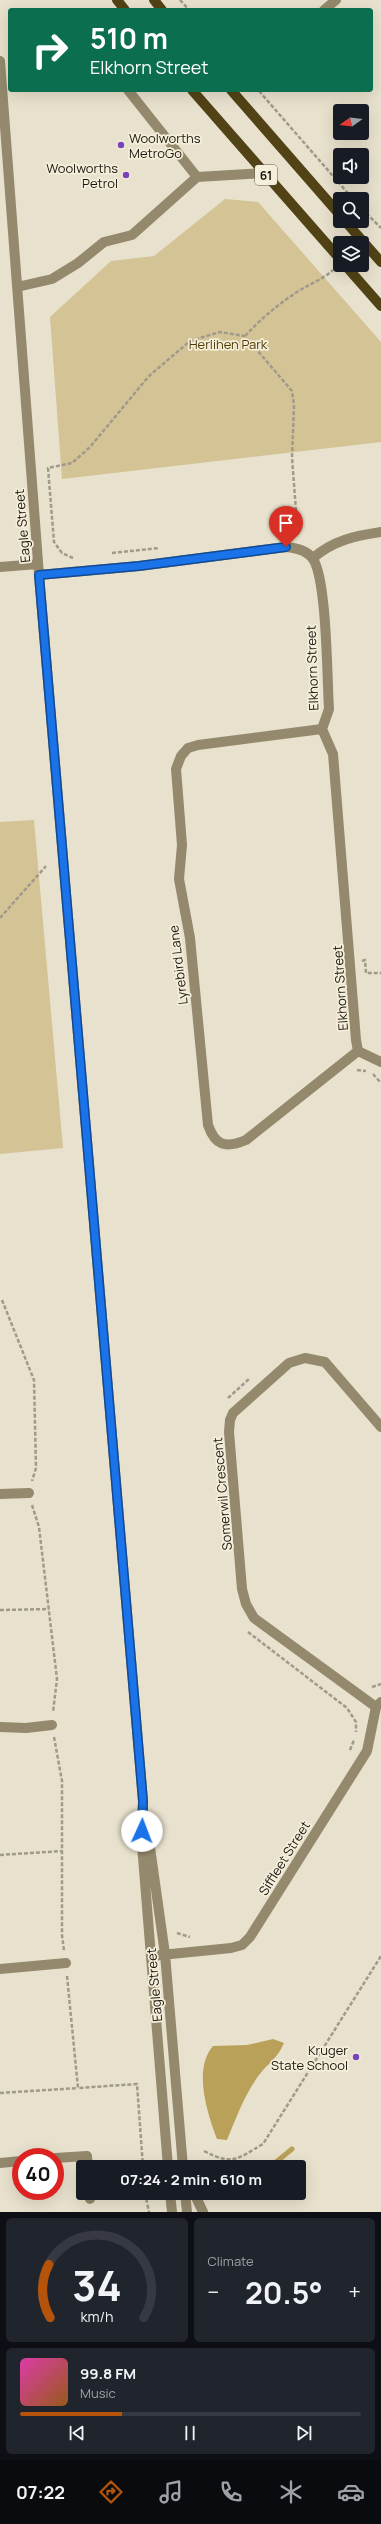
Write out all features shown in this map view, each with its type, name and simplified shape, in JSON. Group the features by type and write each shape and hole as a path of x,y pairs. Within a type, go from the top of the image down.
{"main road":[{"path":"117,0 123,8"},
{"path":"154,0 160,8"},
{"name":"61","path":"194,92 333,256"},
{"name":"61","path":"234,92 333,207"},
{"path":"352,228 380,258"},
{"name":"61","path":"348,272 381,306"}],"street":[{"path":"326,8 336,0"},
{"name":"Eagle Street","path":"0,62 38,564 143,1801 151,1843 165,1954 182,2160"},
{"path":"130,92 197,177"},
{"path":"17,287 52,279 78,263 104,242 132,235 197,177 264,173"},
{"path":"39,575 139,566 286,547 304,551 313,558 337,541 351,536 381,532"},
{"name":"Elkhorn Street","path":"313,558 321,578 329,709 322,730 333,754 358,1051"},
{"path":"0,567 38,564"},
{"name":"Lyrebird Lane","path":"322,730 198,745 188,748 181,756 176,769 182,845 179,879 190,938 208,1125 213,1138 220,1144 234,1145 246,1140 358,1051"},
{"path":"358,1051 381,1062"},
{"name":"Somerwil Crescent","path":"378,1704 254,1618 246,1604 242,1589 229,1432 230,1420 234,1413 289,1363 305,1358 325,1362 381,1427"},
{"path":"0,1494 29,1493"},
{"name":"Siffleet Street","path":"151,1956 231,1948 242,1945 250,1937 367,1751 378,1704"},
{"path":"0,1727 26,1728 52,1725"},
{"name":"Eagle Street","path":"143,1801 142,1845 167,2160"},
{"path":"0,1969 66,1963"},
{"path":"64,2157 87,2156 87,2160"},
{"path":"0,2163 12,2162"},
{"path":"171,2200 172,2212"},
{"path":"186,2200 187,2212"},
{"path":"197,2200 203,2212"}],"path":[{"path":"180,0 187,8"},
{"path":"261,92 347,192"},
{"path":"369,216 381,228"},
{"path":"245,336 266,314 297,292 324,278 333,270"},
{"path":"81,557 66,556 57,549 54,542 48,468 72,463 90,447 149,376 190,341 220,332 245,336 292,391 294,404 292,458 298,541"},
{"path":"293,536 298,536"},
{"path":"104,554 160,548"},
{"path":"0,918 46,866"},
{"path":"360,962 365,960 366,972 381,973"},
{"path":"357,1070 374,1074 381,1083"},
{"path":"2,1300 34,1380 36,1468 29,1493 39,1527 57,1679 52,1725 62,1781 62,1935 78,2088"},
{"path":"0,1610 49,1609"},
{"path":"372,1687 381,1684"},
{"path":"353,1715 358,1713"},
{"path":"0,1855 62,1851"},
{"path":"204,2151 221,2160 238,2158 263,2144 381,1956"},
{"path":"0,2093 137,2084 142,2160"},
{"path":"146,2200 149,2212"}],"green space":[{"name":"Herlihen Park","path":"225,199 258,202 381,342 381,442 62,479 50,317 111,261 154,256"},
{"path":"34,820 63,1148 0,1154 0,822"}],"shaded area":[{"path":"273,2039 284,2043 276,2057 259,2075 249,2090 227,2140 217,2139 209,2117 204,2091 204,2067 207,2056 213,2046 247,2045"}],"waterway":[{"path":"279,2160 292,2149"}],"place":[{"name":"Woolworths MetroGo","path":"121,145"},
{"name":"Woolworths Petrol","path":"126,175"},
{"name":"Kruger State School","path":"356,2057"}],"route":[{"path":"142,1831 143,1801 39,575 139,566 286,547"}]}
